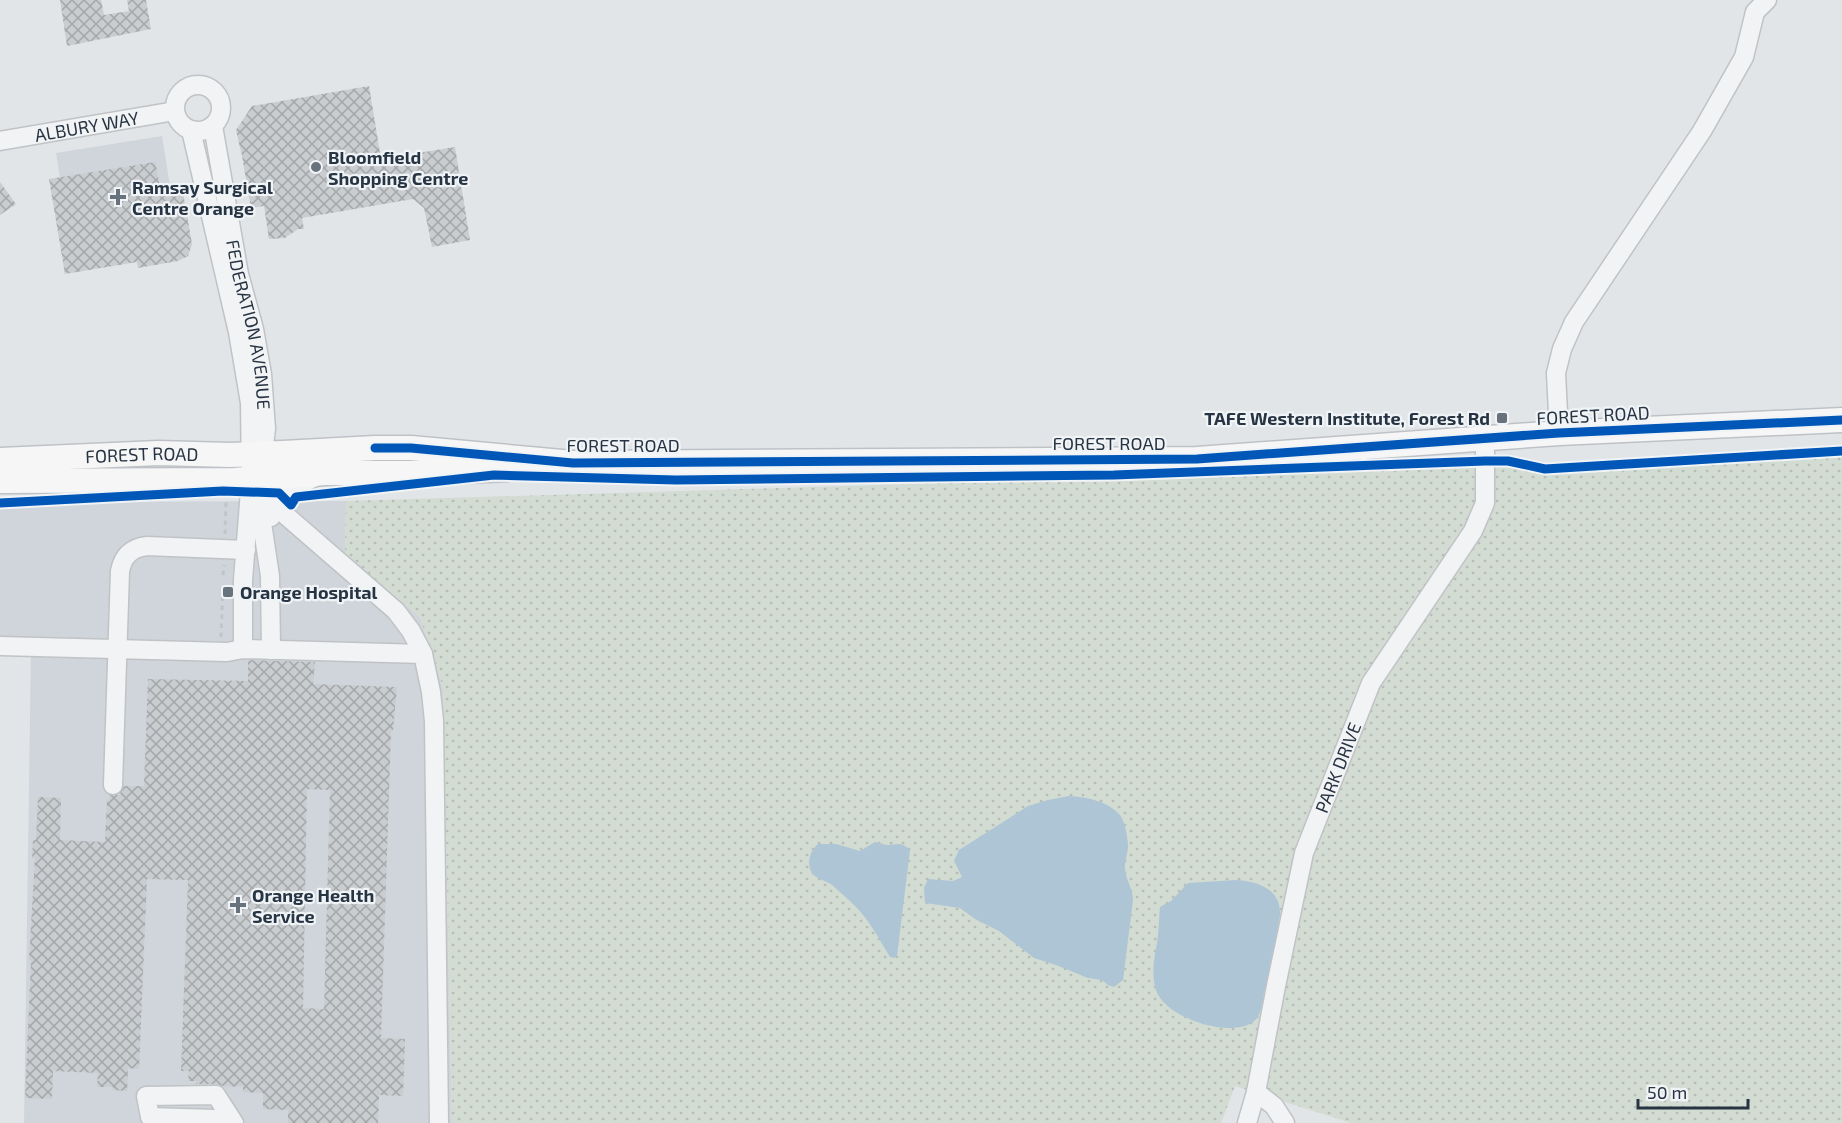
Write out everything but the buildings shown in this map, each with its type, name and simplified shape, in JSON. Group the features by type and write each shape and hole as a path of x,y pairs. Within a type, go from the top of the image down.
{"main road":[{"name":"FOREST ROAD","path":"0,460 158,453 257,454 411,448 573,462 1197,459 1559,433 1842,420"},
{"name":"FOREST ROAD","path":"0,481 254,483 325,473 424,473 549,467 573,462"}],"street":[{"path":"1559,433 1556,373 1562,349 1574,322 1702,131 1744,57 1755,12 1767,0"},
{"path":"192,85 204,85 217,93 222,105 220,117 213,126 202,131 191,130 181,123 175,111 176,101 182,90 192,85"},
{"name":"ALBURY WAY","path":"0,141 175,111"},
{"name":"FEDERATION AVENUE","path":"213,126 239,274 254,329 262,374 266,429 257,454"},
{"name":"FEDERATION AVENUE","path":"191,130 238,332 257,454"},
{"name":"PARK DRIVE","path":"1246,1123 1256,1092 1304,853 1371,683 1473,531 1485,503 1485,439"},
{"path":"243,649 243,580 257,454"},
{"path":"266,543 275,506 295,487 325,473"},
{"path":"254,483 270,576 271,650"},
{"path":"275,506 396,611 411,631 423,654 434,721 439,1123"},
{"path":"113,785 120,571 125,557 132,550 147,546 246,549"},
{"path":"0,646 423,654"},
{"path":"1256,1092 1274,1106 1285,1123"},
{"path":"226,1123 214,1119 150,1117 146,1096 216,1095 234,1123"}],"path":[{"path":"225,541 226,500 220,491 254,483"},
{"path":"218,642 221,640 223,585"}],"shaded area":[{"name":"Ramsay Surgical Centre Orange","path":"162,136 179,242 73,259 56,153"},
{"path":"1842,456 1842,1123 1351,1123 1235,1086 1221,1123 452,1123 443,687 420,617 345,553 346,501"},
{"name":"Orange Health Service","path":"346,501 345,553 420,617 443,687 452,1123 24,1123 31,649 0,645 0,502"}],"water":[{"path":"1069,796 1089,799 1109,806 1120,815 1126,830 1128,846 1125,869 1133,900 1123,980 1114,987 1102,980 1088,978 1034,958 999,931 975,919 960,908 925,903 924,888 928,879 953,881 962,877 954,861 959,850 1028,806"},
{"path":"875,842 885,845 901,844 910,850 897,956 894,958 890,957 861,913 832,885 814,875 809,865 811,854 818,844 836,844 860,851"},
{"path":"1237,880 1267,888 1277,899 1280,915 1259,1014 1253,1022 1242,1027 1229,1028 1199,1023 1171,1009 1161,1000 1156,990 1153,969 1160,907 1171,901 1188,883"}],"cycle path":[{"path":"375,448 411,448 573,463 1197,459 1559,433 1842,420"},
{"path":"0,503 223,491 279,493 291,505 296,497 494,475 676,480 1114,475 1485,461 1508,461 1545,469 1842,451"}],"place":[{"name":"Bloomfield Shopping Centre","path":"316,167"},
{"name":"Ramsay Surgical Centre Orange","path":"118,197"},
{"name":"TAFE Western Institute, Forest Rd","path":"1502,418"},
{"name":"Orange Hospital","path":"228,592"},
{"name":"Orange Health Service","path":"238,905"}]}
